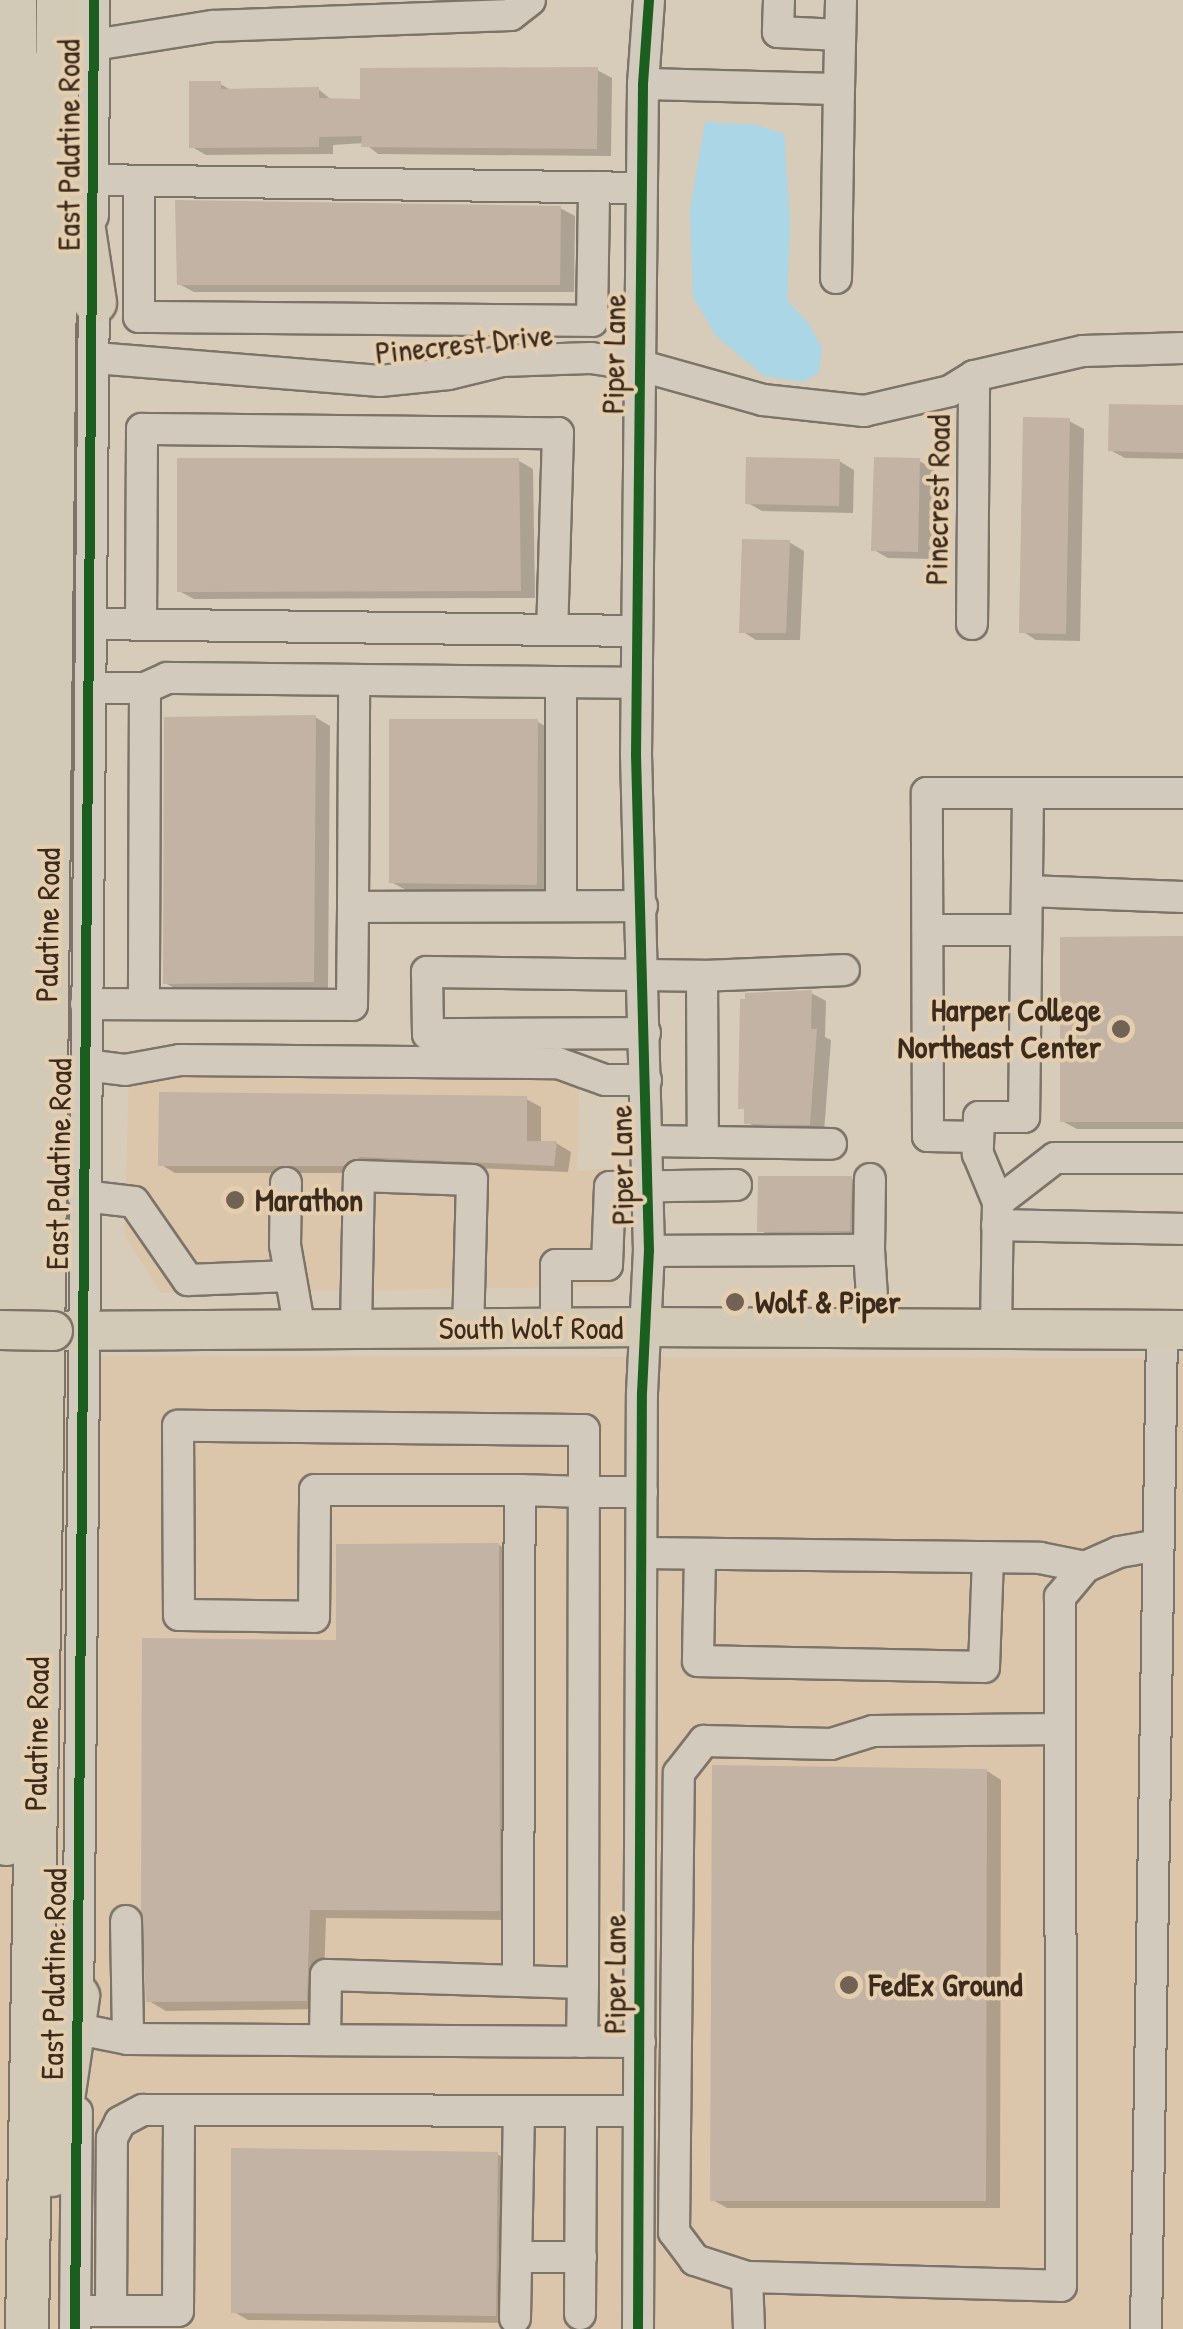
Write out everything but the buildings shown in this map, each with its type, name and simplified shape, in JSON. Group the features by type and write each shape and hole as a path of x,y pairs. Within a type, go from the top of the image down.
{"highway":[{"name":"Palatine Road","path":"0,2165 22,646 15,0"},
{"name":"Palatine Road","path":"28,2329 42,1443 76,51 58,0"},
{"path":"76,51 95,303"},
{"path":"0,370 17,258"},
{"path":"28,2329 78,2012"}],"main road":[{"name":"South Wolf Road","path":"0,1330 1172,1330"}],"street":[{"name":"East Palatine Road","path":"75,2320 78,2012 67,1331 83,1196 95,358 92,180 76,51 94,0"},
{"path":"76,51 212,13 511,15 530,0"},
{"name":"Piper Lane","path":"638,2329 642,1492 648,1186 636,683 641,188 649,0"},
{"path":"779,0 778,32 840,35"},
{"path":"836,278 840,0"},
{"path":"643,84 838,88"},
{"path":"92,180 641,188"},
{"path":"139,182 139,317 592,321 594,187"},
{"name":"Pinecrest Drive","path":"95,358 380,381 449,374 502,360 591,358 638,365 763,400 864,411 950,391 974,376 1084,351 1183,348"},
{"name":"Pinecrest Road","path":"972,624 974,376"},
{"path":"141,625 142,429 558,433 552,630"},
{"path":"91,624 637,632"},
{"path":"90,688 145,688 167,678 636,683"},
{"path":"86,1004 352,1005 354,680"},
{"path":"561,682 561,906"},
{"path":"144,1004 145,688"},
{"path":"978,1137 928,1136 927,792 1182,793"},
{"path":"996,1329 997,1214 978,1154 979,1117 1024,1117 1028,795"},
{"path":"1027,891 1181,897"},
{"path":"353,907 642,906"},
{"path":"928,930 1026,930"},
{"path":"645,1033 428,1034 427,972 702,976 844,970"},
{"path":"702,976 702,1142"},
{"path":"85,1064 124,1070 180,1060 558,1063 604,1080 646,1080"},
{"path":"647,1141 831,1144"},
{"path":"997,1214 1054,1158 1183,1158"},
{"path":"356,1329 359,1176 472,1180 468,1328"},
{"path":"870,1179 874,1328"},
{"path":"286,1183 285,1245 300,1330"},
{"path":"556,1328 556,1265 608,1265 610,1187 736,1185"},
{"path":"83,1196 134,1202 188,1280 180,1331"},
{"path":"997,1214 1183,1229"},
{"path":"648,1251 869,1250"},
{"path":"188,1280 290,1276"},
{"path":"1146,2329 1158,1546 1172,1330"},
{"path":"582,2042 584,1492 584,1430 178,1426 179,1615 314,1617 315,1490 520,1490 584,1492 642,1492"},
{"path":"518,1981 520,1490"},
{"path":"1060,1729 873,1731 831,1744 704,1742 679,1773 674,2232 695,2260 747,2276 1061,2286 1060,1597 1085,1568 1119,1552 1158,1546"},
{"path":"642,1553 1040,1558 1085,1568"},
{"path":"700,1554 698,1661 984,1666 988,1557"},
{"path":"126,1921 128,2039"},
{"path":"325,2040 326,1975 582,1982"},
{"path":"78,2012 128,2039 640,2042"},
{"path":"110,2311 112,2138 120,2122 143,2110 639,2111"},
{"path":"75,2320 110,2311 178,2311 179,2110"},
{"path":"516,2318 520,2111"},
{"path":"580,2314 581,2111"},
{"path":"517,2257 581,2257"},
{"path":"747,2276 749,2329"}],"shaded area":[{"path":"580,1056 577,1171 620,1167 616,1286 161,1293 125,1236 129,1059"},
{"path":"0,1356 1183,1358 1183,2329 0,2329"}],"water":[{"path":"705,122 757,125 784,134 790,220 787,300 809,324 822,348 819,372 803,382 764,376 716,336 693,297 690,209"}],"cycle path":[{"path":"75,2329 94,0"},
{"path":"638,2329 642,1393 649,1251 636,755 643,84 649,0"}],"place":[{"name":"Harper College Northeast Center","path":"1121,1029"},
{"name":"Marathon","path":"235,1200"},
{"name":"Wolf & Piper","path":"735,1302"},
{"name":"FedEx Ground","path":"849,1985"}]}
